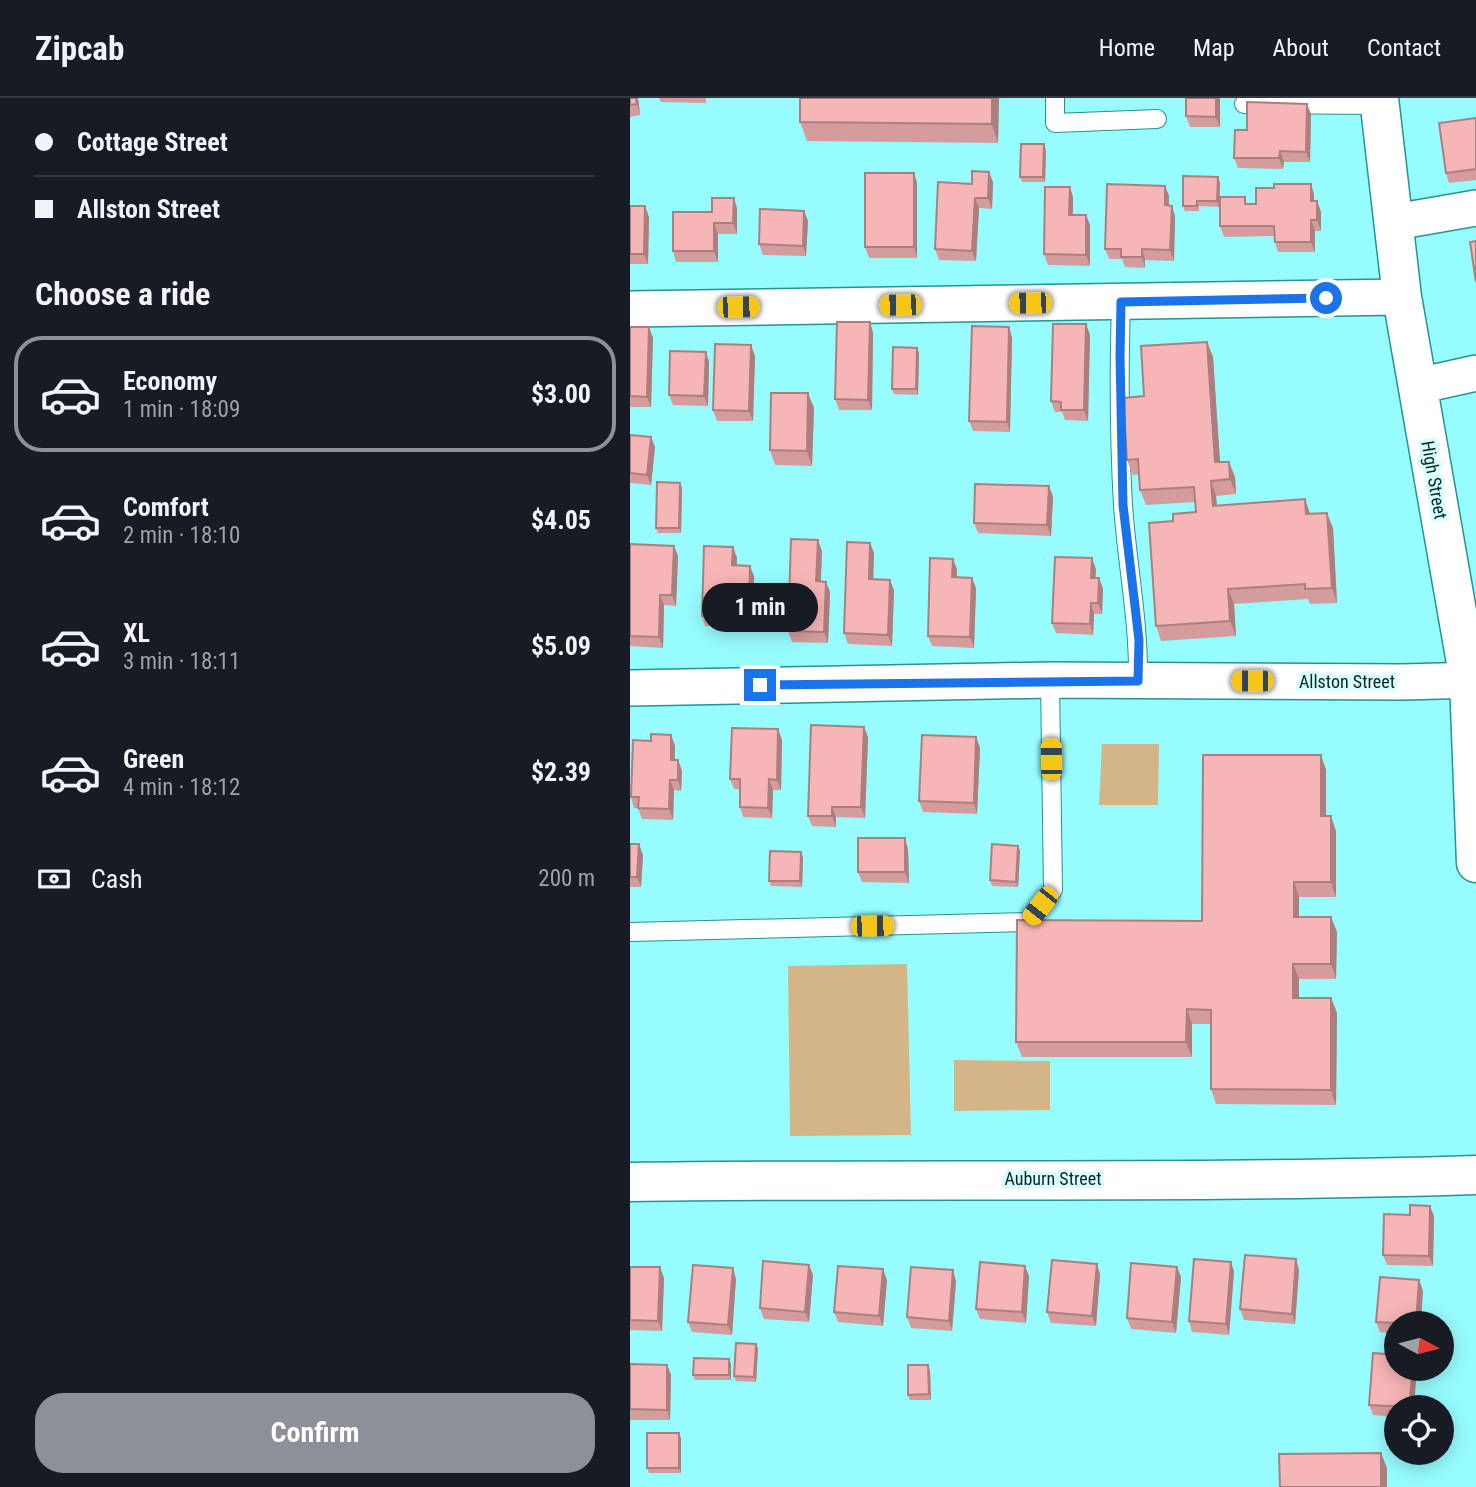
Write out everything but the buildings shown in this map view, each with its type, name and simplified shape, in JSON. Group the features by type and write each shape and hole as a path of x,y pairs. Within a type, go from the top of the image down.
{"street":[{"name":"High Street","path":"1379,102 1402,297 1473,680 1476,863"},
{"path":"1395,222 1476,208"},
{"path":"630,309 1402,297"},
{"path":"1418,386 1476,373"},
{"name":"Allston Street","path":"630,688 1050,680 1473,680"},
{"name":"Auburn Street","path":"630,1182 1099,1178 1289,1181 1476,1175"}],"lane":[{"path":"1055,98 1055,123 1157,119"},
{"path":"1244,104 1379,102"},
{"path":"1121,302 1123,505 1139,640 1138,681"},
{"path":"630,932 1027,922 1053,890 1050,680"}],"shaded area":[{"path":"1102,744 1159,744 1158,805 1099,805"},
{"path":"907,964 911,1135 790,1136 788,966"},
{"path":"954,1060 1050,1061 1050,1110 954,1111"}],"route":[{"path":"760,685 1138,681 1139,640 1123,505 1121,302 1326,298"}]}
